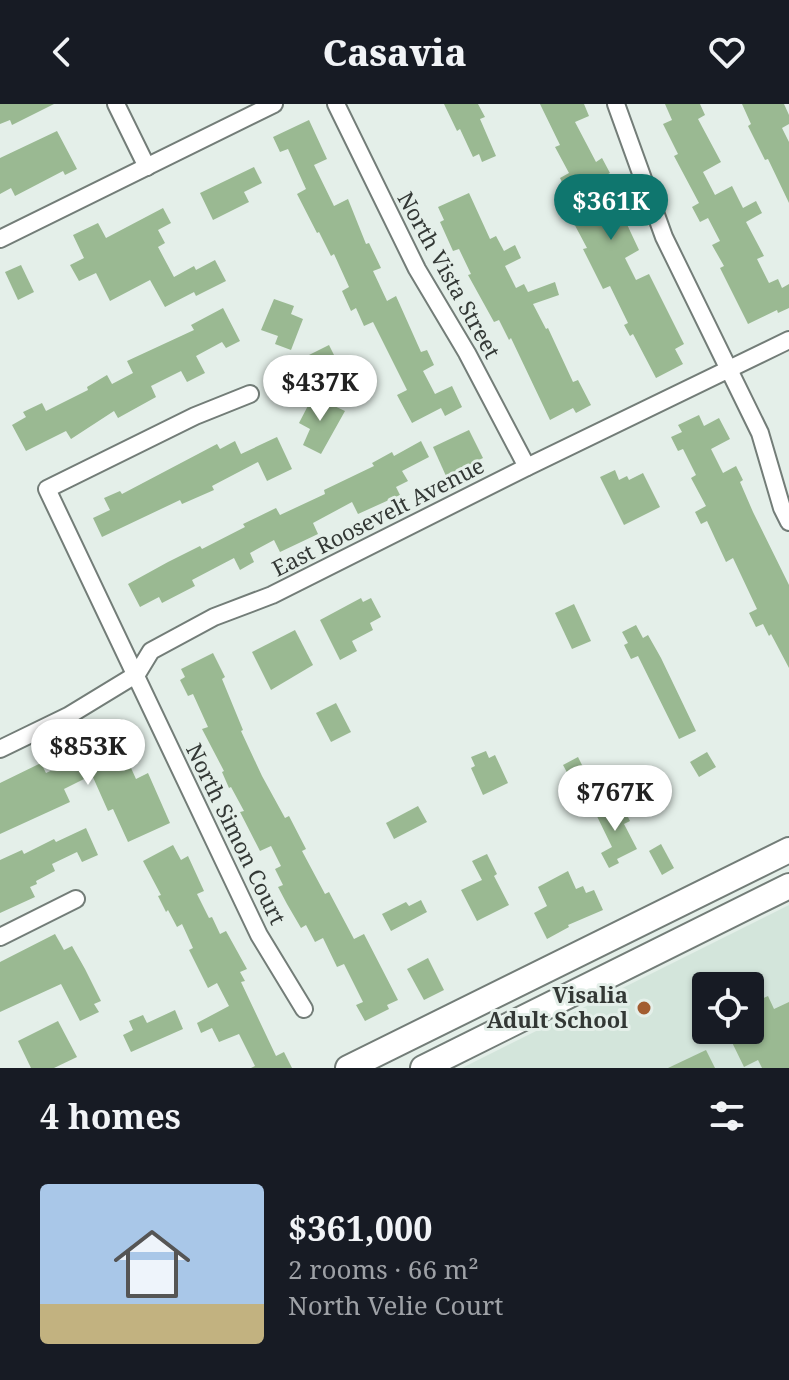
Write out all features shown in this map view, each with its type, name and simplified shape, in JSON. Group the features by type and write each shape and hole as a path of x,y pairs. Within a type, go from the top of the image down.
{"main road":[{"path":"348,1068 789,850"},
{"path":"587,986 586,972 602,960 789,869"},
{"path":"423,1068 789,886"}],"street":[{"path":"116,104 147,167"},
{"path":"0,239 274,104"},
{"name":"North Vista Street","path":"336,104 417,269 467,353 527,467"},
{"path":"616,104 655,215 760,433 789,522"},
{"name":"East Roosevelt Avenue","path":"0,749 68,716 137,674 151,651 201,624 272,595 789,340"},
{"name":"North Simon Court","path":"250,394 195,416 47,489 259,935 304,1009"},
{"path":"0,937 76,899"}],"shaded area":[{"name":"Visalia Adult School","path":"789,905 789,1068 462,1068"}],"building":[{"path":"0,104 54,104 12,125 10,120 0,124"},
{"path":"444,104 478,104 485,117 480,119 496,156 482,162 479,154 473,157"},
{"path":"540,104 584,104 589,116 575,122 596,162 602,158 610,173 597,180 608,204 616,201 639,250 625,258 636,280 649,274 684,344 675,349 683,364 656,378 633,334 630,336 624,325 628,323 610,286 603,289 583,249 587,248 562,201 570,198 560,178 569,173 555,147 560,145"},
{"path":"665,104 700,104 705,115 698,119 721,162 703,172 715,195 732,186 743,208 756,201 762,213 746,222 764,256 757,259 769,283 778,279 782,288 789,284 789,308 778,313 777,310 748,324 712,245 720,241 708,218 700,222 692,207 699,203 674,156 678,154 663,124 672,120"},
{"path":"742,104 784,104 789,115 789,124 782,128 789,142 789,203 748,126 751,124"},
{"path":"309,120 327,159 314,165 334,206 348,199 366,244 369,243 381,268 373,271 387,301 396,296 421,352 427,350 434,365 423,371 435,394 452,386 462,407 445,416 441,408 412,423 397,395 407,390 373,322 364,326 356,308 351,311 342,291 349,287 334,254 331,256 297,194 306,189 288,149 280,152 273,137"},
{"path":"57,131 77,169 65,175 63,171 15,196 11,188 0,194 0,158"},
{"path":"254,167 262,183 244,192 249,202 213,220 200,193"},
{"path":"469,193 490,239 496,236 504,251 515,245 521,258 505,266 516,288 524,284 528,292 555,282 559,295 533,304 573,382 578,380 591,405 576,413 573,408 550,420 511,338 509,340 499,320 494,322 468,275 471,274 459,249 453,251 440,222 444,220 438,207"},
{"path":"163,208 171,223 158,230 165,243 158,247 174,277 194,266 196,270 215,260 226,281 196,296 194,292 165,307 150,280 110,301 96,273 79,281 70,265 84,258 73,235 98,223 106,238"},
{"path":"21,265 34,292 18,300 5,272"},
{"path":"274,299 294,306 291,314 303,319 291,350 275,344 278,336 261,330"},
{"path":"223,308 240,341 226,348 222,342 196,356 205,373 187,382 181,371 151,386 156,397 118,418 114,411 71,439 66,431 26,451 12,425 26,417 23,412 42,403 46,411 88,390 87,387 107,375 112,384 133,373 127,361 194,330 191,325"},
{"path":"329,345 345,377 311,394 295,362"},
{"path":"313,396 345,411 321,454 303,445 310,429 299,423"},
{"path":"699,415 704,426 719,418 730,439 711,449 723,473 736,466 753,512 789,585 789,668 763,624 756,627 749,613 757,609 733,558 726,562 707,521 701,524 695,512 706,506 691,478 696,475 683,449 678,451 671,437 682,432 678,425"},
{"path":"469,430 483,458 446,476 433,447"},
{"path":"277,437 292,469 267,481 258,462 212,486 214,490 182,504 180,500 102,537 93,518 110,510 104,498 120,491 122,494 217,444 220,449 235,441 241,454"},
{"path":"421,441 429,457 402,471 408,481 396,487 400,495 358,514 352,502 313,523 318,534 280,552 274,540 250,553 254,562 240,570 234,558 192,580 195,586 162,603 159,597 140,607 128,584 200,546 202,549 245,527 243,524 276,508 280,515 325,494 324,490 374,466 372,463 392,452 394,456"},
{"path":"615,470 619,480 627,476 629,480 643,473 660,507 624,525 600,477"},
{"path":"361,598 363,602 371,598 381,617 370,623 373,630 352,641 357,651 340,660 320,620"},
{"path":"574,604 591,641 572,649 555,613"},
{"path":"636,625 643,638 648,635 696,731 679,739 638,656 631,659 624,645 628,643 622,632"},
{"path":"295,630 313,665 271,690 252,652"},
{"path":"213,653 225,677 222,679 241,731 262,776 285,818 289,816 306,849 302,851 325,894 329,892 354,939 364,934 398,1000 387,1005 389,1009 365,1021 356,1005 363,1002 344,964 337,967 323,938 315,942 306,925 301,928 287,904 278,887 283,885 275,869 281,866 271,846 260,851 240,812 244,811 229,788 224,771 202,729 208,727 193,694 188,696 180,680 185,677 181,669"},
{"path":"336,703 351,732 331,742 316,713"},
{"path":"122,719 134,742 122,748 136,779 148,773 170,823 128,842 113,809 108,811 92,775 64,789 70,802 0,834 0,783 41,763 46,773 87,754 80,740"},
{"path":"486,751 489,758 495,755 508,783 483,795 471,768 475,766 471,757"},
{"path":"707,752 716,767 699,777 690,762"},
{"path":"578,757 592,785 578,793 563,765"},
{"path":"602,801 608,812 622,805 630,821 624,824 637,849 617,859 619,863 609,868 601,853 612,847 592,806"},
{"path":"418,806 427,822 394,839 386,823"},
{"path":"86,828 98,855 82,862 77,852 52,864 55,871 30,887 35,897 0,913 0,860 22,850 24,854"},
{"path":"661,844 674,868 662,875 649,851"},
{"path":"173,845 181,860 188,856 204,891 197,894 209,918 212,917 220,934 226,931 247,969 240,972 245,981 241,982 276,1056 284,1052 292,1068 251,1068 255,1066 239,1034 219,1042 212,1028 201,1033 197,1023 229,1006 217,983 208,988 189,950 193,948 182,924 177,927 168,910 166,912 158,896 161,895 143,861"},
{"path":"487,854 509,905 477,921 461,890 482,880 472,861"},
{"path":"568,871 576,889 583,886 586,893 594,890 603,910 568,925 547,939 534,913 547,906 538,887"},
{"path":"421,900 427,912 391,931 382,914 406,902 409,906"},
{"path":"55,934 64,950 72,946 85,969 101,1001 94,1004 99,1012 80,1021 61,984 0,1012 0,962"},
{"path":"428,958 444,990 424,1000 407,969"},
{"path":"768,996 774,1009 789,1002 789,1068 762,1068 758,1060 744,1067 733,1044 764,1044 764,998"},
{"path":"175,1010 183,1029 131,1052 123,1035 133,1030 129,1021 143,1015 147,1023"},
{"path":"58,1021 77,1057 54,1068 31,1068 18,1041"},
{"path":"706,1050 715,1068 668,1068"}],"place":[{"name":"Visalia Adult School","path":"644,1008"}]}
